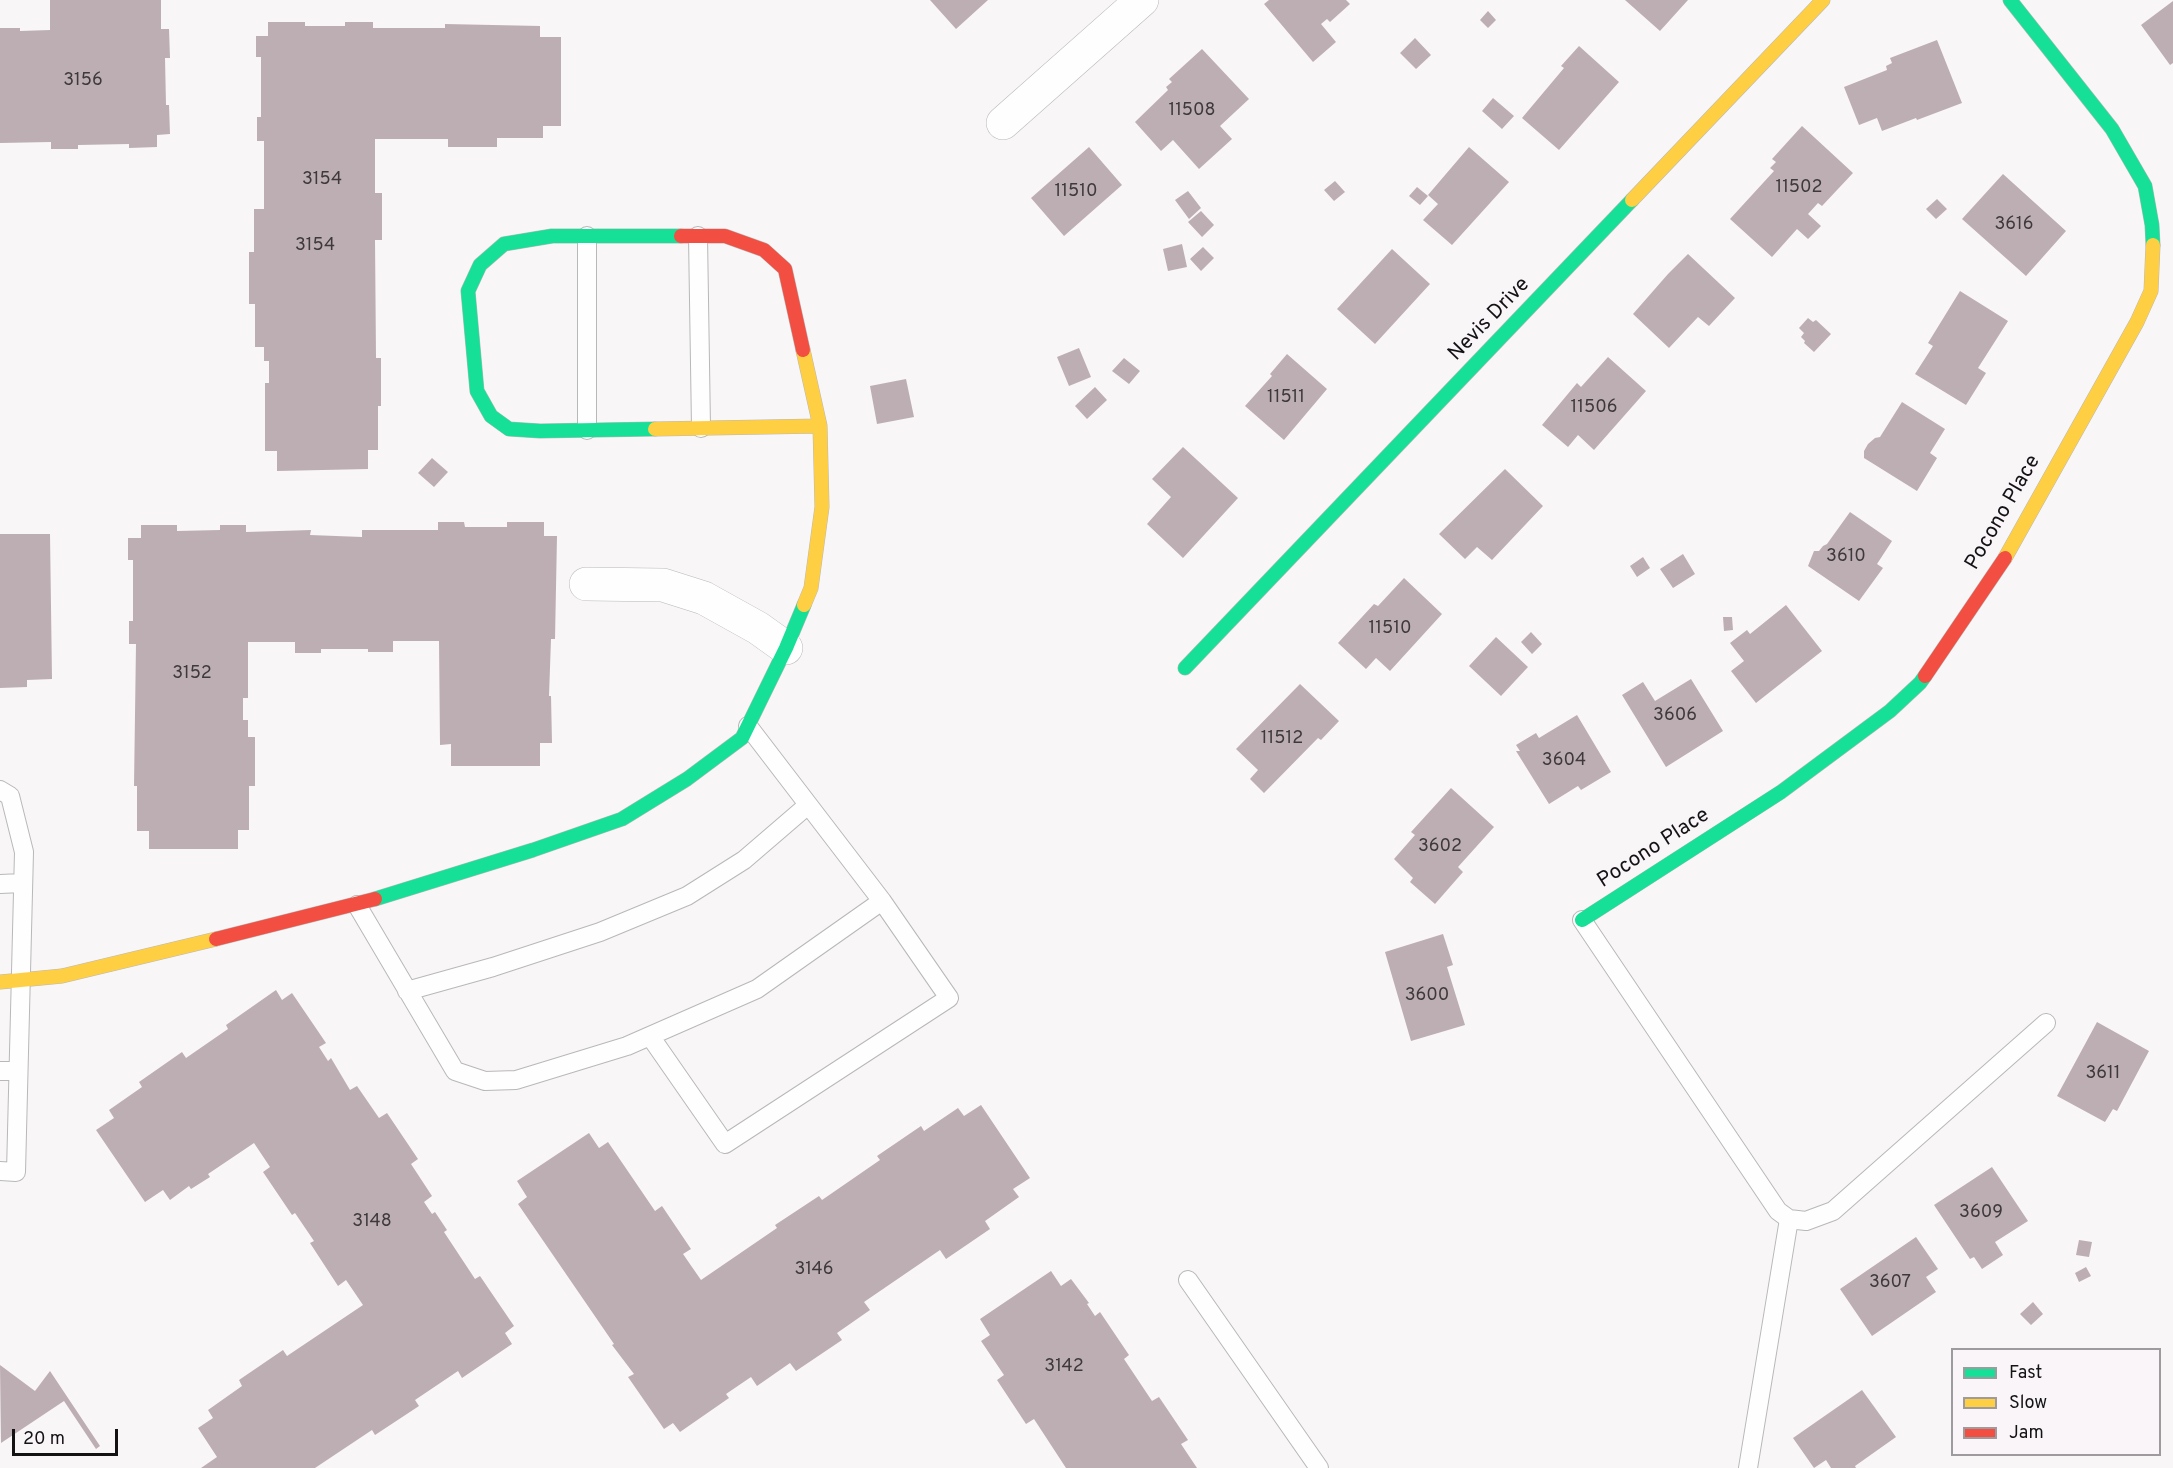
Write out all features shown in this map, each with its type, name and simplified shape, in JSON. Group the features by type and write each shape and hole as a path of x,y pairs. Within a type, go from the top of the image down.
{"street":[{"path":"1003,123 1142,0"},
{"name":"Nevis Drive","path":"1185,668 1823,0"},
{"name":"Pocono Place","path":"1582,920 1781,792 1882,718 1920,683 1998,568 2137,322 2151,291 2154,259 2152,225 2145,186 2112,129 2010,0"},
{"path":"0,982 62,976 357,905 533,850 622,819 687,779 742,738 786,648 811,588 822,507 820,426 785,270 764,250 725,236 552,236 504,244 480,265 468,291 477,391 491,416 509,429 540,431 820,426"},
{"path":"586,584 663,585 704,597 758,628 786,648"}],"lane":[{"path":"587,236 587,430"},
{"path":"698,236 702,428"},
{"path":"650,1036 725,1144 949,998 882,901 748,726"},
{"path":"0,790 10,796 24,852 19,981 9,1071 16,1172 0,1172"},
{"path":"407,991 493,967 600,932 687,896 744,860 808,805"},
{"path":"0,884 22,883"},
{"path":"357,905 455,1071 485,1081 516,1080 627,1046 757,989 882,901"},
{"path":"1582,920 1778,1211 1789,1219 1806,1221 1833,1211 2046,1023"},
{"path":"1748,1468 1789,1219"},
{"path":"1188,1280 1319,1468"}],"building":[{"path":"50,0 161,0 161,29 169,29 170,58 165,58 166,105 169,105 170,134 157,135 157,147 129,148 129,144 78,145 78,149 51,149 51,142 0,143 0,28 20,28 20,31 50,30"},
{"path":"930,0 988,0 956,29"},
{"path":"1269,0 1346,0 1350,4 1330,22 1327,19 1321,24 1336,42 1313,62 1264,4"},
{"path":"1625,0 1688,0 1660,31"},
{"path":"2173,1 2173,63 2170,65 2141,25"},
{"path":"1488,11 1496,20 1488,28 1480,20"},
{"path":"268,22 305,22 305,26 345,26 345,22 373,22 373,28 445,28 445,24 540,26 540,37 561,37 561,126 543,126 543,138 497,138 497,147 448,147 448,139 375,139 375,193 382,193 382,240 375,240 376,358 381,358 381,406 378,406 378,450 368,450 368,469 277,471 277,451 265,451 265,383 269,383 269,361 264,361 264,347 255,347 255,304 249,304 249,252 254,252 254,209 264,209 264,141 257,141 257,117 261,117 261,57 256,57 256,36 268,36"},
{"path":"1415,38 1431,55 1416,69 1400,53"},
{"path":"1937,40 1962,103 1882,131 1877,118 1859,125 1844,87 1887,70 1886,66 1892,63 1890,58"},
{"path":"1579,46 1619,82 1559,150 1522,118 1564,68 1561,66"},
{"path":"1202,49 1249,99 1220,126 1232,139 1199,169 1173,140 1161,151 1135,122 1168,90 1166,87 1172,82 1169,79"},
{"path":"1493,98 1514,116 1502,129 1482,111"},
{"path":"1802,126 1853,173 1822,206 1818,203 1808,214 1821,226 1808,239 1797,229 1772,257 1730,219 1774,171 1770,168 1776,162 1772,159"},
{"path":"1089,147 1122,185 1064,236 1031,198"},
{"path":"1469,147 1509,182 1452,245 1423,220 1438,204 1428,195"},
{"path":"2003,174 2066,231 2026,276 1962,219"},
{"path":"1335,181 1345,192 1334,201 1324,190"},
{"path":"1417,187 1428,196 1420,205 1409,196"},
{"path":"1188,191 1201,208 1189,219 1175,200"},
{"path":"1937,199 1947,209 1936,219 1926,209"},
{"path":"1201,211 1214,225 1202,237 1188,222"},
{"path":"1182,244 1187,267 1168,271 1163,249"},
{"path":"1203,247 1214,258 1201,271 1190,259"},
{"path":"1392,249 1430,284 1375,344 1337,309"},
{"path":"1688,254 1735,298 1709,326 1698,317 1669,348 1633,314"},
{"path":"1960,291 2008,321 1978,368 1986,373 1966,405 1915,374 1933,346 1928,343"},
{"path":"1808,318 1813,322 1816,320 1831,334 1814,352 1804,343 1801,337 1804,333 1799,328"},
{"path":"1079,348 1091,377 1069,386 1057,357"},
{"path":"1287,354 1327,389 1284,440 1245,406 1272,376 1270,374"},
{"path":"1608,357 1646,391 1594,450 1578,435 1568,447 1542,425 1577,383 1581,387"},
{"path":"1124,358 1140,371 1129,384 1112,371"},
{"path":"906,379 914,417 877,424 870,386"},
{"path":"1095,387 1107,400 1087,419 1075,406"},
{"path":"1902,402 1945,429 1930,453 1937,458 1917,491 1864,458 1864,451 1868,444 1880,437"},
{"path":"1183,447 1238,498 1183,558 1147,524 1171,497 1152,479"},
{"path":"432,458 448,472 434,487 418,473"},
{"path":"1505,469 1543,506 1492,560 1477,547 1465,559 1439,534"},
{"path":"1850,512 1892,541 1877,564 1883,568 1859,601 1808,566 1814,551 1819,551 1827,544"},
{"path":"438,522 464,522 465,527 507,527 507,522 544,522 544,536 557,536 555,639 551,639 549,696 551,696 552,743 540,743 540,766 451,766 451,744 440,745 439,641 393,641 393,652 368,652 368,649 321,649 321,653 295,653 295,642 248,642 248,698 243,698 243,720 248,720 248,737 255,737 255,786 249,786 249,830 238,830 238,849 149,849 149,831 137,831 137,786 134,786 136,644 129,644 129,621 133,621 133,560 128,560 128,538 141,538 141,525 177,525 177,531 220,530 220,525 246,525 246,532 311,530 310,535 362,537 362,530 438,530"},
{"path":"0,534 50,534 52,679 27,680 27,687 0,688"},
{"path":"1683,554 1695,574 1673,588 1660,569"},
{"path":"1643,557 1650,568 1637,577 1630,566"},
{"path":"1404,578 1442,614 1390,671 1376,658 1366,669 1338,643 1374,604 1378,606"},
{"path":"1786,605 1822,651 1756,703 1731,671 1744,661 1730,643 1747,630 1750,634"},
{"path":"1723,617 1732,617 1733,630 1724,631"},
{"path":"1531,632 1542,644 1532,654 1521,642"},
{"path":"1496,637 1528,667 1501,696 1469,666"},
{"path":"1691,679 1723,731 1666,767 1622,695 1643,682 1655,701"},
{"path":"1300,684 1339,721 1321,740 1318,738 1264,793 1250,779 1258,770 1236,749"},
{"path":"1577,715 1611,772 1581,790 1578,786 1549,804 1516,751 1520,751 1516,745 1536,733 1539,738"},
{"path":"1451,788 1494,827 1458,867 1463,872 1435,904 1410,882 1413,878 1394,859 1415,835 1411,832"},
{"path":"1443,934 1453,965 1447,967 1465,1025 1411,1041 1385,952"},
{"path":"276,990 282,1000 292,993 326,1043 319,1047 328,1061 331,1058 350,1090 357,1086 379,1118 387,1113 418,1159 411,1164 432,1196 424,1202 432,1214 435,1212 447,1230 444,1232 475,1279 480,1276 514,1326 505,1333 512,1344 462,1378 458,1371 415,1400 419,1406 375,1435 372,1430 315,1468 201,1468 217,1457 198,1428 213,1418 208,1410 242,1386 239,1380 283,1350 287,1356 363,1305 346,1280 338,1286 310,1243 314,1241 295,1213 292,1215 263,1172 270,1167 254,1143 208,1174 210,1177 191,1189 189,1186 170,1200 163,1190 145,1202 96,1130 114,1118 109,1110 142,1087 139,1082 182,1052 186,1058 228,1029 226,1025"},
{"path":"2097,1022 2149,1051 2117,1111 2113,1109 2105,1122 2057,1096"},
{"path":"981,1105 1030,1178 1013,1189 1019,1197 985,1221 990,1229 946,1259 940,1250 864,1302 870,1310 837,1333 842,1340 796,1371 790,1363 757,1386 751,1377 726,1394 729,1398 680,1432 673,1423 664,1429 628,1377 634,1374 612,1345 614,1344 518,1204 527,1197 517,1181 589,1133 599,1148 608,1142 655,1211 662,1206 691,1249 683,1254 701,1280 777,1228 775,1225 819,1196 822,1200 880,1160 877,1156 921,1126 924,1131 958,1108 964,1116"},
{"path":"1992,1167 2028,1221 1995,1242 2003,1255 1982,1269 1974,1257 1970,1259 1934,1205"},
{"path":"1916,1237 1938,1269 1926,1277 1936,1292 1872,1336 1840,1289"},
{"path":"2079,1240 2092,1242 2089,1257 2076,1255"},
{"path":"2086,1267 2091,1276 2079,1282 2075,1273"},
{"path":"1051,1271 1061,1286 1071,1279 1089,1303 1087,1304 1095,1316 1100,1312 1129,1355 1124,1359 1152,1401 1159,1397 1188,1440 1181,1444 1197,1468 1066,1468 1034,1419 1026,1424 997,1380 1004,1375 981,1341 990,1335 980,1319"},
{"path":"2033,1302 2043,1314 2031,1325 2020,1314"},
{"path":"0,1365 35,1391 50,1371 100,1446 96,1449 64,1401 1,1443"},
{"path":"1862,1390 1896,1437 1855,1466 1856,1468 1831,1468 1826,1460 1814,1468 1793,1438"}],"traffic: fast":[{"path":"2010,0 2112,129 2145,186 2153,245"},
{"path":"1185,668 1632,200"},
{"path":"655,429 540,431 509,429 491,416 477,391 468,291 480,265 504,244 552,236 681,236"},
{"path":"375,899 533,850 622,819 687,779 742,738 786,648 804,605"},
{"path":"1582,920 1781,792 1890,711 1925,676"}],"traffic: slow":[{"path":"1632,200 1823,0"},
{"path":"2005,558 2137,322 2151,291 2153,245"},
{"path":"803,350 820,426 822,507 811,588 804,605"},
{"path":"655,429 820,426"},
{"path":"0,982 62,976 216,939"}],"traffic: jam":[{"path":"681,236 725,236 764,250 785,269 803,350"},
{"path":"1925,676 2005,558"},
{"path":"216,939 375,899"}]}
